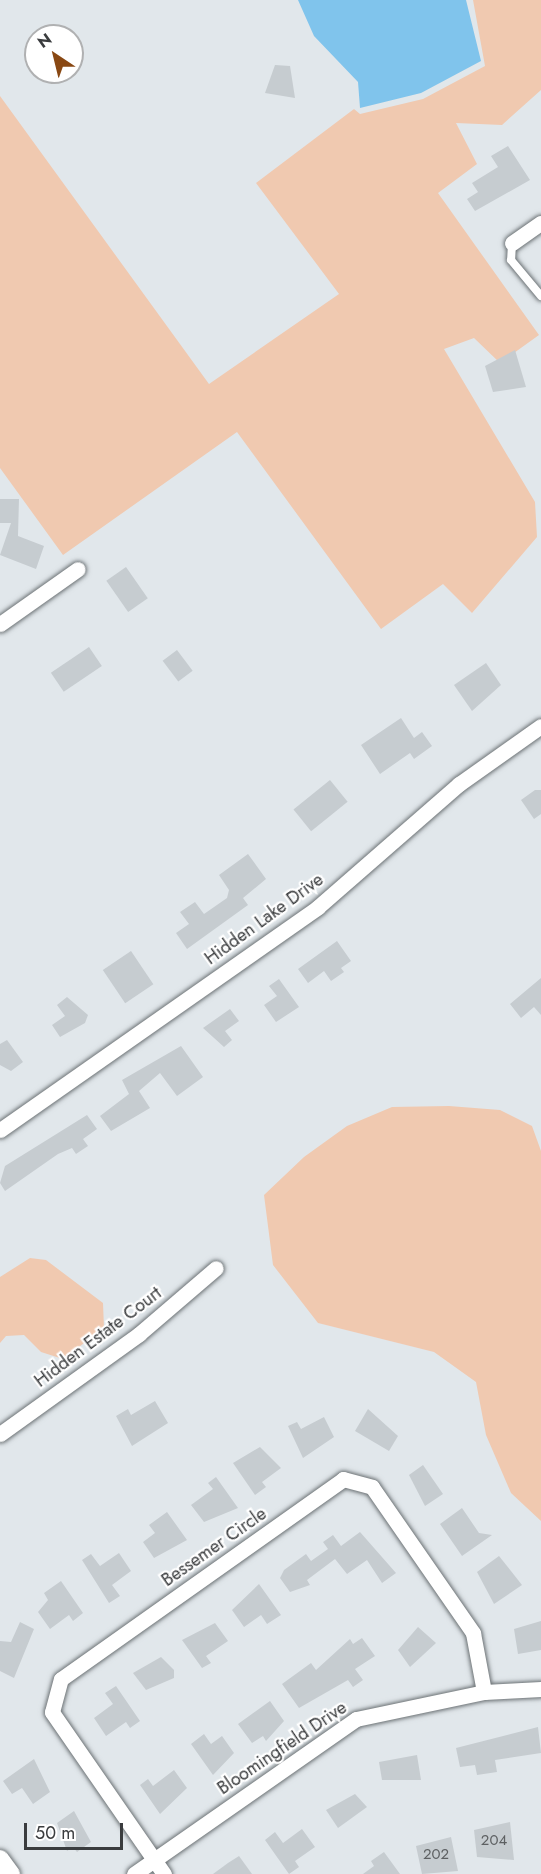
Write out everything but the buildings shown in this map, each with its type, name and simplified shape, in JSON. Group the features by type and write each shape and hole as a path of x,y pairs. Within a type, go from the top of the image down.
{"street":[{"path":"512,243 541,223"},
{"path":"0,624 78,569"},
{"name":"Hidden Lake Drive","path":"0,1130 318,907 459,784 541,726"},
{"name":"Hidden Estate Court","path":"0,1434 139,1334 216,1268"},
{"name":"Bessemer Circle","path":"153,1859 52,1712 61,1679 343,1479 372,1487 473,1632 484,1692"},
{"name":"Bloomingfield Drive","path":"134,1874 356,1719 484,1692 541,1689"},
{"path":"0,1858 11,1874"},
{"path":"153,1859 164,1874"}],"lane":[{"path":"512,243 511,260 541,296"}],"shaded area":[{"path":"473,0 541,0 541,90 502,125 456,123 477,164 438,193 539,335 500,363 474,338 444,349 535,502 537,537 472,613 443,584 381,629 237,432 63,555 0,468 0,96 209,384 339,294 256,183 354,109 360,114 423,99 485,66"},
{"path":"449,1106 500,1110 532,1126 541,1151 541,1521 511,1493 486,1435 476,1382 434,1352 318,1323 273,1265 264,1195 304,1157 347,1126 392,1107"},
{"path":"30,1258 46,1260 103,1303 104,1328 63,1359 41,1352 24,1335 6,1336 0,1343 0,1277"}],"water":[{"path":"298,0 466,0 481,61 421,93 360,108 358,82 314,36"}]}
